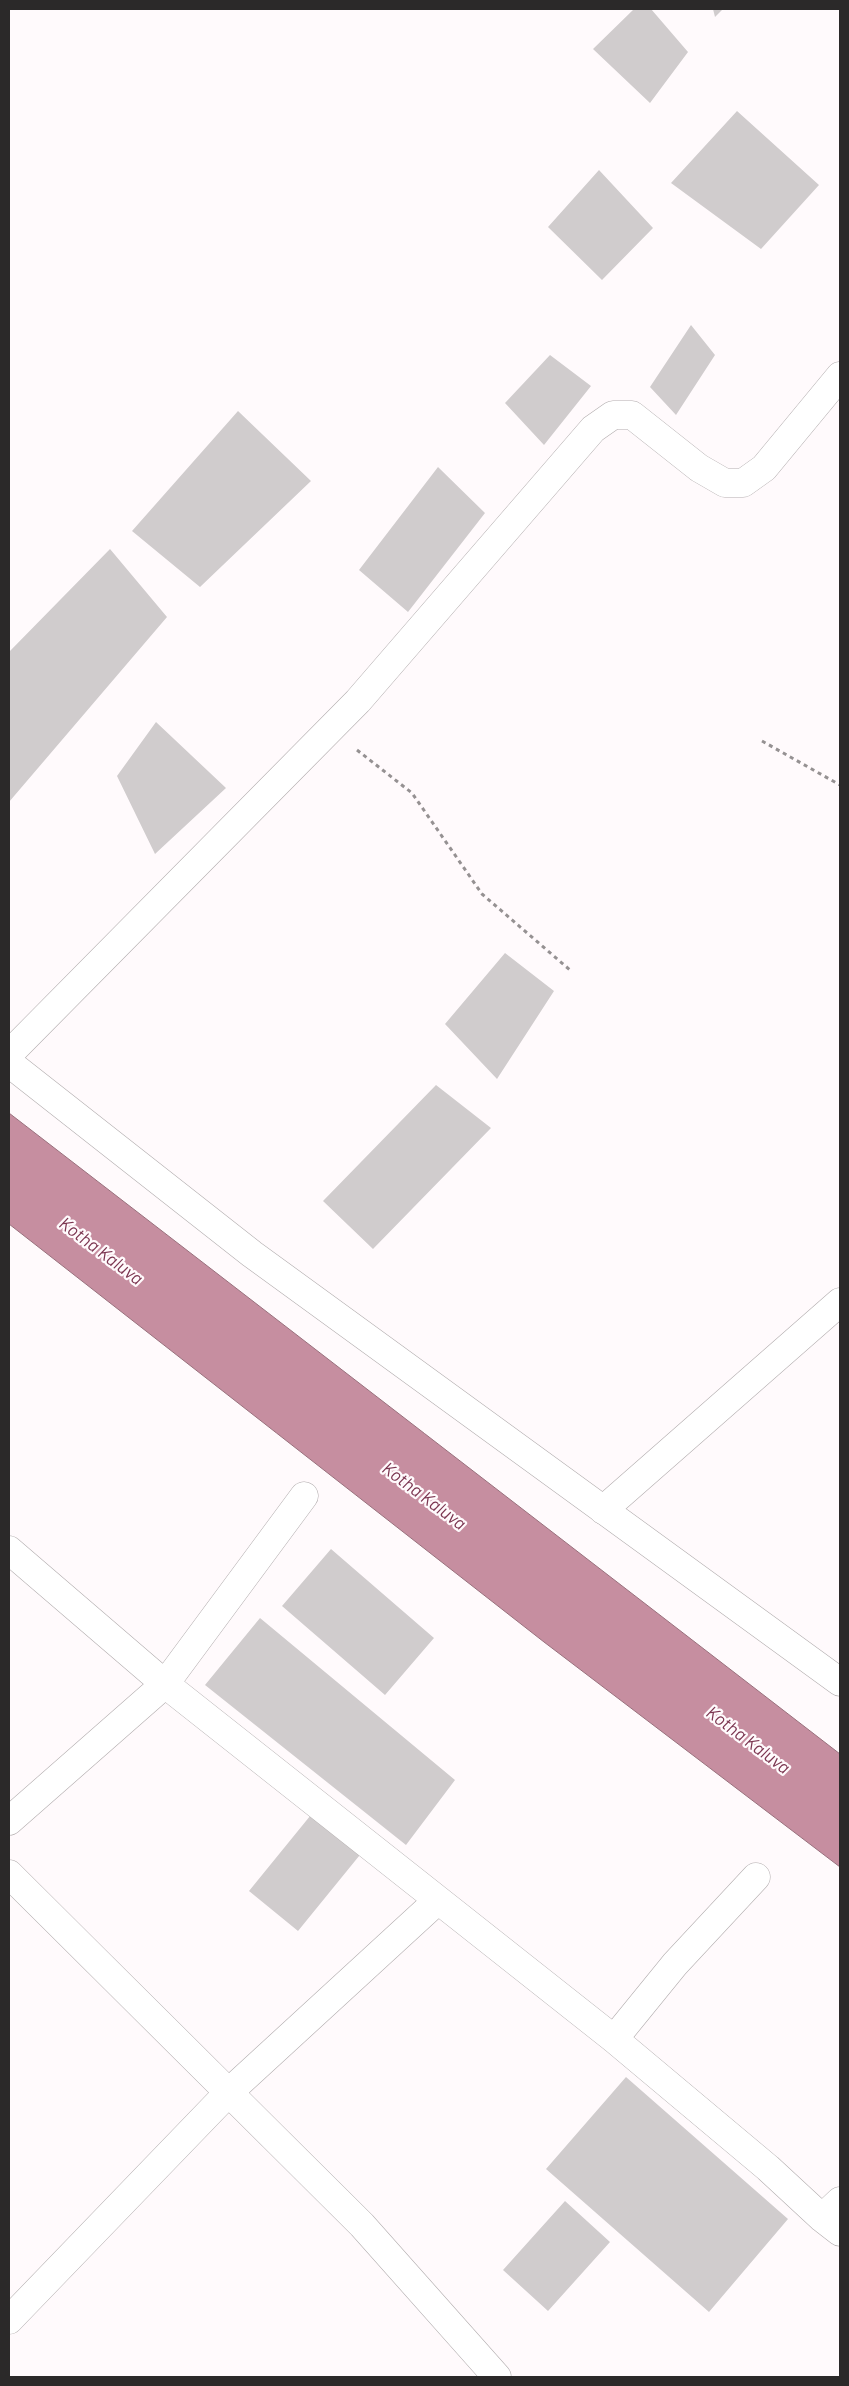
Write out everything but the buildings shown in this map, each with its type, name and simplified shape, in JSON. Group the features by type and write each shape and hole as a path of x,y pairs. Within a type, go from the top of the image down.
{"street":[{"path":"9,1054 358,702 593,429 613,415 632,415 699,468 725,483 743,483 764,468 837,387"},
{"path":"9,1063 252,1254 840,1682"},
{"path":"603,1510 840,1302"},
{"path":"9,1820 165,1684 304,1496"},
{"path":"9,1550 165,1684 437,1901 614,2039 768,2168 834,2217"},
{"path":"9,1874 362,2225 497,2377"},
{"path":"614,2039 676,1964 756,1876"},
{"path":"9,2320 229,2092 437,1901"}],"path":[{"path":"330,729 412,793 482,894 570,970"},
{"path":"762,741 840,785"}],"water":[{"name":"Kotha Kaluva","path":"9,1113 840,1754 840,1867 544,1642 9,1224"}]}
